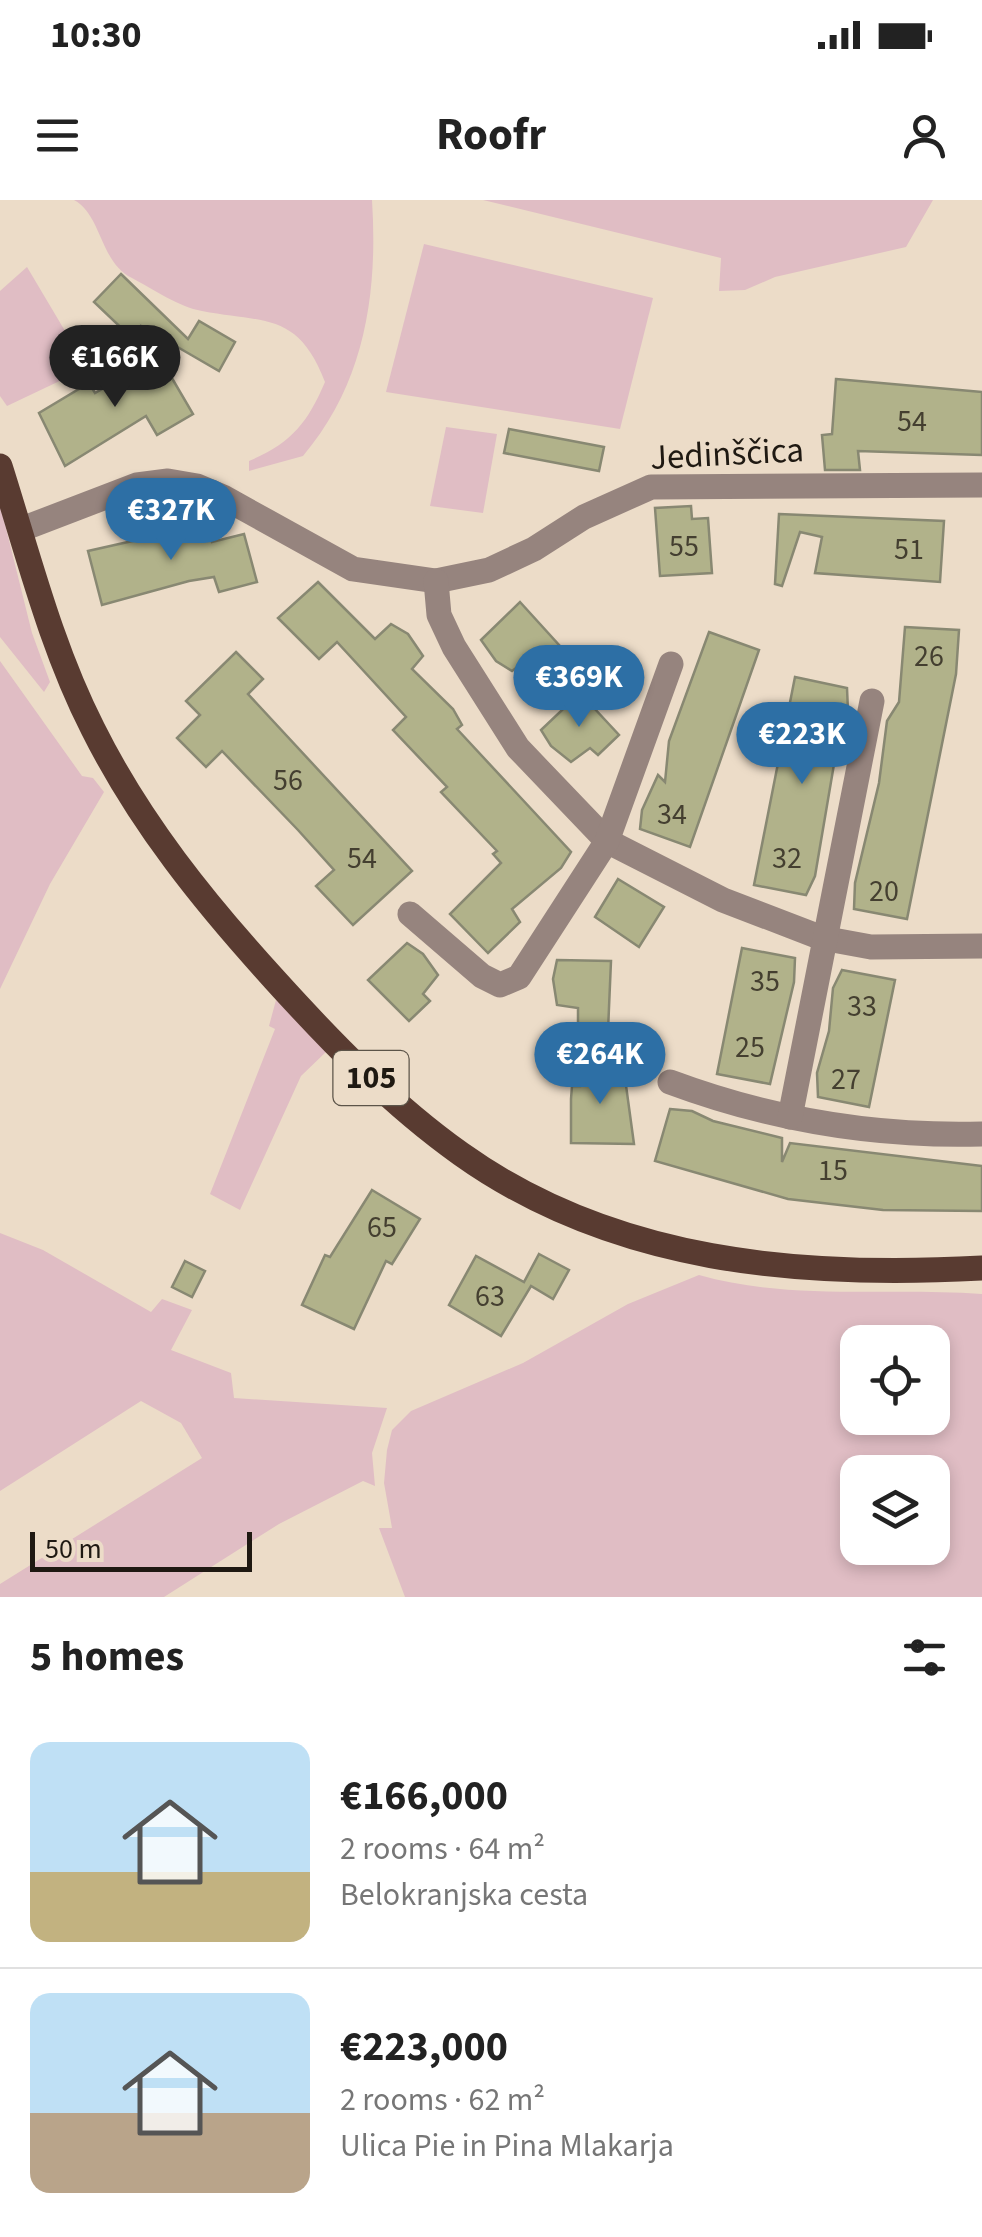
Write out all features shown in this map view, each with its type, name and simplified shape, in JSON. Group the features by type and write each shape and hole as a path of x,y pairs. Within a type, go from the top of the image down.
{"main road":[{"name":"105","path":"0,466 67,672 93,730 156,839 310,1019 382,1088 462,1155 537,1199 610,1231 708,1258 798,1269 982,1268"}],"street":[{"name":"Jedinščica","path":"22,529 137,486 168,480 197,486 223,498 353,570 436,581 489,570 534,549 584,516 651,488 982,484"},
{"path":"436,581 439,615 454,648 518,748 607,841 723,900 822,938 872,947 982,946"},
{"path":"410,914 482,976 500,985 518,977 607,841 671,664"},
{"path":"790,1117 822,938 872,701"},
{"path":"670,1082 740,1108 868,1133 982,1134"}],"shaded area":[{"path":"74,200 372,200 372,269 363,336 341,398 303,456 249,471 249,461 276,447 296,430 325,382 303,343 276,324 193,309 132,278 113,262 90,216"},
{"path":"483,200 933,200 906,247 775,277 745,290 719,291 721,258"},
{"path":"424,244 653,298 620,429 386,392"},
{"path":"27,267 87,368 7,406 0,396 0,291"},
{"path":"446,427 497,434 483,513 430,506"},
{"path":"0,504 32,633 50,682 44,692 0,637"},
{"path":"0,661 82,776 93,778 104,792 50,884 0,989"},
{"path":"276,1000 327,1051 301,1076 240,1210 210,1194 275,1029 269,1026"},
{"path":"0,1233 43,1250 151,1312 162,1299 192,1310 171,1350 231,1373 234,1398 387,1408 372,1453 375,1486 363,1481 279,1524 164,1597 0,1597 0,1584 202,1458 181,1423 141,1401 0,1491"},
{"path":"699,1275 804,1291 982,1294 982,1597 405,1597 379,1528 392,1528 384,1483 392,1430 411,1411 523,1363 628,1304"}],"building":[{"path":"121,274 188,339 199,321 235,342 219,371 143,327 158,354 153,358 94,302"},
{"path":"159,356 193,414 157,435 146,416 65,466 39,413 89,383 95,393"},
{"path":"836,379 982,392 982,455 858,451 860,470 825,470 822,435 832,434"},
{"path":"509,429 604,447 599,471 504,453"},
{"path":"691,506 692,519 708,518 712,573 660,576 655,508"},
{"path":"779,514 944,521 940,582 815,573 822,537 800,532 782,586 775,584"},
{"path":"208,524 212,542 244,534 257,582 219,592 214,577 102,605 88,551"},
{"path":"318,582 375,639 391,624 408,634 423,656 412,669 453,709 462,725 457,729 571,852 561,868 512,909 520,922 488,953 450,914 501,863 493,854 497,851 441,792 447,787 393,730 406,717 337,642 319,659 278,618"},
{"path":"520,602 559,645 538,665 531,657 512,671 496,661 481,640"},
{"path":"905,627 959,630 956,674 907,919 854,909 855,883 879,783 887,721 899,702"},
{"path":"709,632 759,650 690,847 640,829 642,810 658,775 665,782 669,741"},
{"path":"236,652 263,679 248,694 412,871 353,925 316,886 334,870 298,830 222,751 206,767 177,738 200,715 186,701"},
{"path":"795,677 847,688 848,711 840,729 815,876 806,895 754,885"},
{"path":"580,693 619,735 598,755 590,748 571,762 551,746 541,730"},
{"path":"618,879 664,907 639,947 595,917"},
{"path":"407,943 423,954 438,975 423,994 430,1001 409,1021 368,980"},
{"path":"742,948 795,958 794,982 770,1084 717,1074"},
{"path":"557,960 611,961 608,1031 641,1030 641,1059 557,1042 558,1032 578,1031 578,1008 557,1005 553,979"},
{"path":"842,970 895,980 869,1107 818,1097 817,1073 829,1031 833,988"},
{"path":"579,1055 625,1078 634,1144 571,1143 572,1086 580,1086"},
{"path":"670,1109 692,1111 713,1121 782,1138 782,1162 790,1143 982,1166 982,1211 883,1210 788,1199 655,1161"},
{"path":"372,1190 420,1219 392,1264 386,1261 354,1329 302,1305 325,1255 330,1257"},
{"path":"539,1254 569,1270 553,1299 531,1286 501,1336 449,1305 476,1256 524,1282"},
{"path":"185,1261 205,1271 192,1297 172,1287"}]}
